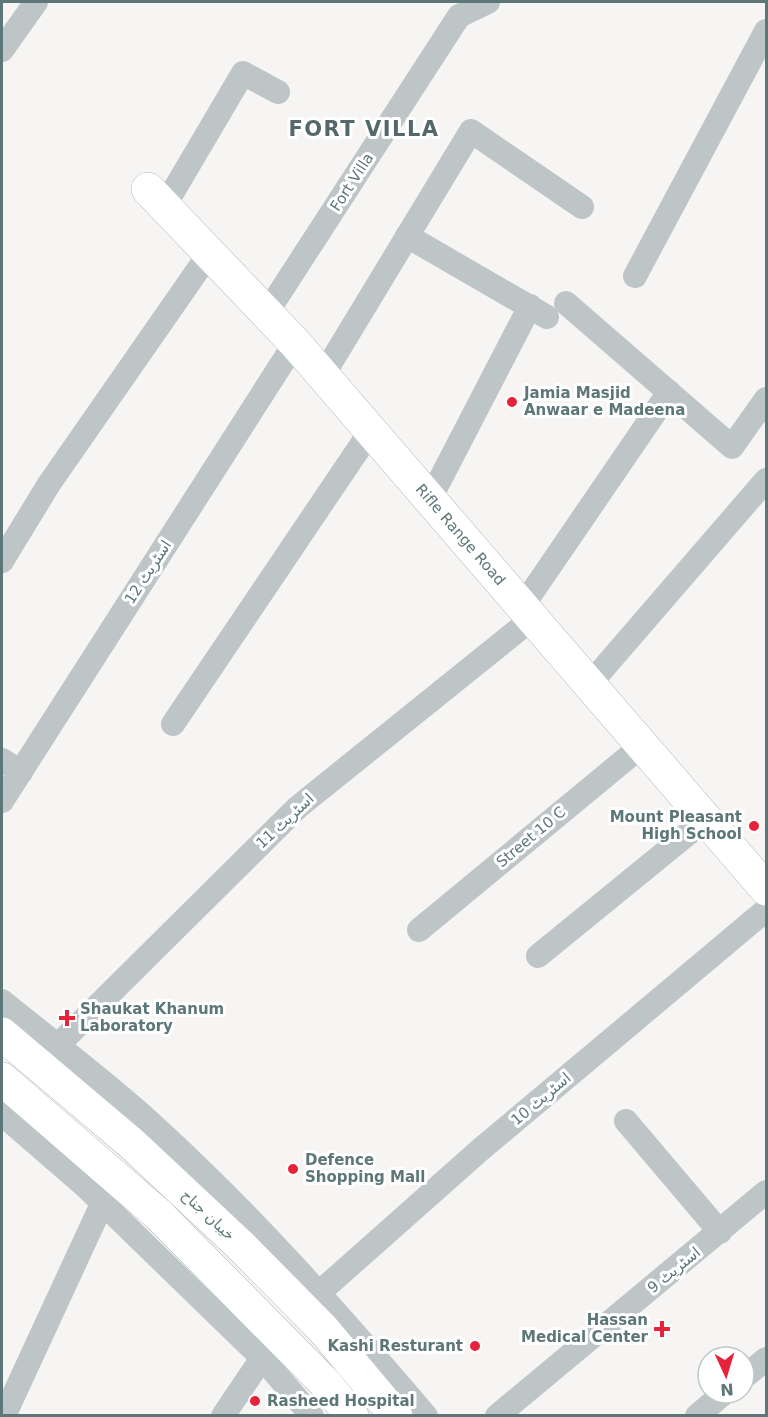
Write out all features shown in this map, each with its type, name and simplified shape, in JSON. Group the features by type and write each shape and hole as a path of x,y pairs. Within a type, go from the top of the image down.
{"main road":[{"name":"Rifle Range Road","path":"156,198 295,343 589,685 644,744 766,889"},
{"name":"خیبان جناح","path":"2,1034 131,1143 242,1246 323,1329 396,1416"},
{"path":"2,1079 159,1215 325,1383 352,1416"}],"street":[{"path":"2,50 36,2"},
{"name":"Fort Villa","path":"266,314 459,9 489,2"},
{"path":"635,276 766,31"},
{"path":"156,198 243,73 278,92"},
{"path":"322,377 471,131 582,207"},
{"path":"407,236 538,311 430,499"},
{"path":"2,561 49,484 209,254"},
{"path":"566,303 732,447 764,408"},
{"name":"اسٹریٹ 12","path":"2,801 11,766 295,343"},
{"name":"اسٹریٹ 11","path":"57,1046 298,807 527,612 669,392"},
{"path":"173,724 370,432"},
{"path":"589,685 766,480"},
{"name":"Street 10 C","path":"419,930 644,744"},
{"path":"538,956 706,819"},
{"name":"اسٹریٹ 10","path":"320,1292 480,1150 766,910"},
{"path":"2,1001 151,1123 239,1207 320,1292 426,1416"},
{"path":"2,1114 102,1204 262,1358 312,1416"},
{"path":"626,1121 720,1232"},
{"name":"اسٹریٹ 9","path":"497,1416 766,1192"},
{"path":"4,1416 102,1204"},
{"path":"223,1416 262,1358"},
{"path":"697,1416 710,1405"}],"place":[{"name":"Jamia Masjid Anwaar e Madeena","path":"512,402"},
{"name":"Mount Pleasant High School","path":"754,826"},
{"name":"Shaukat Khanum Laboratory","path":"67,1018"},
{"name":"Defence Shopping Mall","path":"293,1169"},
{"name":"Hassan Medical Center","path":"662,1329"},
{"name":"Kashi Resturant","path":"475,1346"},
{"name":"Rasheed Hospital","path":"255,1401"}],"district":[{"name":"FORT VILLA","path":"364,129"}]}
